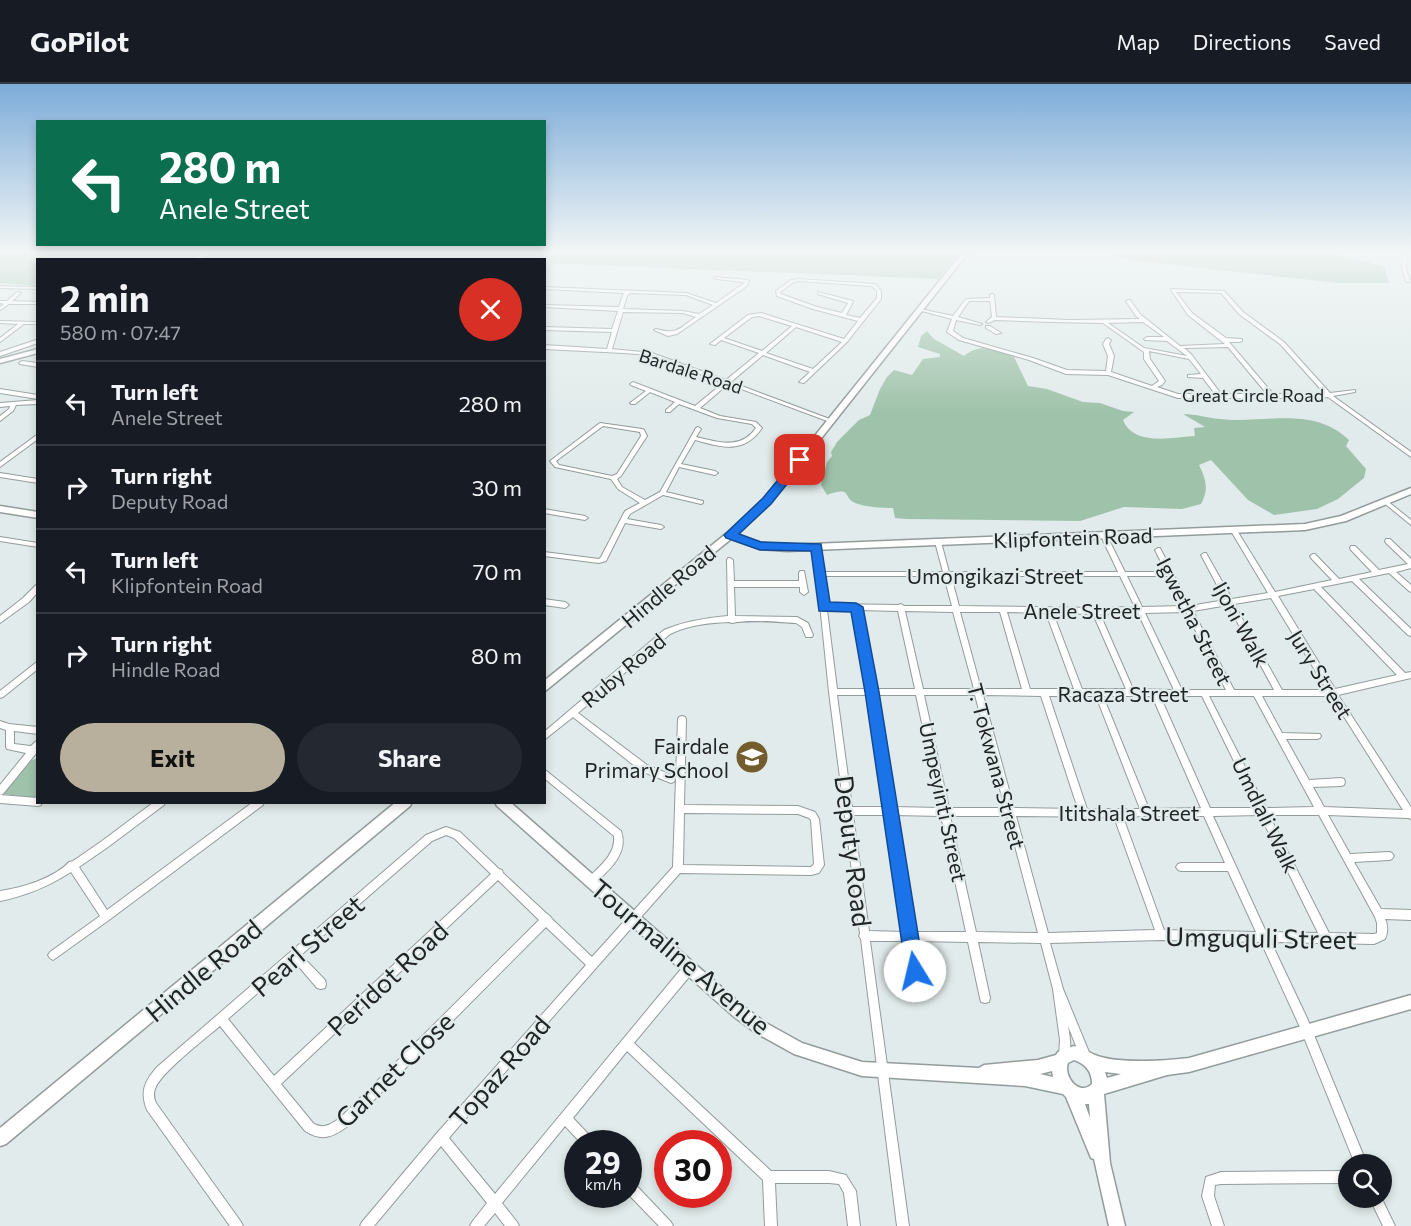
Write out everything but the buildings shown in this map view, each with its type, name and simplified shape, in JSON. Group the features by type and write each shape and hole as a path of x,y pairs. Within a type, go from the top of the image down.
{"street":[{"path":"552,306 683,312 700,316"},
{"path":"656,330 675,333 713,306"},
{"path":"811,306 861,320"},
{"path":"843,315 848,306"},
{"path":"802,382 845,341 872,306"},
{"name":"Hindle Road","path":"546,686 730,535 767,501 923,306"},
{"path":"954,319 964,306"},
{"path":"988,325 994,318 993,306"},
{"path":"1132,306 1191,358 1220,397"},
{"path":"1184,306 1227,343 1271,396"},
{"path":"1235,306 1282,343 1329,396 1411,455"},
{"path":"609,350 621,309"},
{"path":"920,310 988,325 998,333"},
{"path":"713,344 756,314 845,341"},
{"path":"994,318 1106,323 1145,320"},
{"name":"Great Circle Road","path":"954,319 949,331 961,339 981,346 1068,373 1108,374 1178,396 1329,396 1353,391"},
{"path":"1119,321 1131,340"},
{"path":"0,322 36,323"},
{"path":"0,340 22,323"},
{"path":"1106,323 1144,349 1191,358"},
{"path":"696,408 796,325"},
{"path":"546,328 614,331"},
{"path":"720,339 813,371"},
{"path":"1147,339 1168,339"},
{"path":"1108,340 1106,344 1112,356 1108,374"},
{"path":"1180,347 1240,340"},
{"path":"0,354 36,342"},
{"name":"Bardale Road","path":"546,347 609,350 656,356 832,421"},
{"path":"1144,349 1161,381 1152,388"},
{"path":"0,361 36,352"},
{"path":"22,363 36,365"},
{"path":"1190,376 1205,376"},
{"path":"633,384 719,417 754,423 758,430 746,442 735,445 693,438"},
{"path":"633,403 650,390"},
{"path":"0,391 36,400"},
{"path":"0,405 36,400"},
{"path":"668,411 679,401"},
{"path":"0,419 11,410 14,404"},
{"path":"613,478 619,476 644,436 642,431 602,424 554,461 557,466 613,478 620,488 644,502"},
{"path":"546,554 602,560 607,556 622,521 629,511 662,493 698,429"},
{"path":"0,465 36,438"},
{"path":"678,465 716,473"},
{"path":"0,475 36,481"},
{"name":"Klipfontein Road","path":"730,535 760,546 817,547 1234,531 1326,524 1363,512 1411,490"},
{"path":"662,493 701,502"},
{"path":"1386,502 1411,523"},
{"path":"0,509 36,515"},
{"path":"546,511 585,518"},
{"path":"622,521 661,527"},
{"name":"Jury Street","path":"1234,531 1410,814"},
{"path":"1104,536 1180,693"},
{"path":"0,547 4,539 36,545"},
{"name":"Anele Street","path":"824,607 1095,611 1187,609 1272,595 1411,565 1388,541"},
{"name":"T. Tokwana Street","path":"938,542 1058,989 1065,1040 1062,1058"},
{"name":"Deputy Road","path":"817,547 833,692 903,1226"},
{"path":"1353,548 1378,573"},
{"name":"Igwetha Street","path":"1158,550 1232,693"},
{"name":"Ijoni Walk","path":"1204,555 1280,693"},
{"path":"1313,556 1337,581"},
{"path":"730,560 732,620"},
{"path":"1391,571 1411,589"},
{"path":"731,584 804,588 802,573"},
{"name":"Umongikazi Street","path":"821,574 1170,574"},
{"path":"1353,578 1411,633"},
{"path":"1316,586 1408,676"},
{"path":"0,620 36,589"},
{"path":"546,602 565,605"},
{"path":"856,607 872,692 918,990"},
{"name":"Umpeyinti Street","path":"901,607 985,998"},
{"path":"1003,610 1027,692"},
{"path":"1048,610 1079,692"},
{"path":"1095,611 1131,693"},
{"name":"Ruby Road","path":"546,735 667,632 688,623 797,620 805,625 809,635"},
{"path":"0,695 36,666"},
{"name":"Racaza Street","path":"833,692 1333,693 1408,676"},
{"path":"1044,692 1084,813"},
{"path":"1098,693 1146,813"},
{"path":"1155,693 1307,1033 1357,1154"},
{"name":"Umdlali Walk","path":"1204,693 1326,938"},
{"name":"Umguquli Street","path":"864,936 1044,938 1161,935 1374,939 1382,936 1382,923 1378,914 1256,693"},
{"path":"573,713 644,768 671,779"},
{"path":"681,809 798,810 812,815 815,819 819,859 816,870 678,869 682,719"},
{"path":"0,724 10,728 36,730"},
{"path":"10,728 10,747 36,749"},
{"path":"1281,736 1317,736"},
{"path":"0,791 36,749"},
{"path":"546,774 618,834 621,843 616,854 591,881"},
{"path":"1307,784 1341,782"},
{"path":"0,799 36,802"},
{"path":"0,896 36,887 72,865 158,804"},
{"path":"53,955 257,804"},
{"name":"Hindle Road","path":"0,1138 404,804"},
{"name":"Tourmaline Avenue","path":"503,804 746,1016 798,1049 837,1062 883,1072 978,1074"},
{"name":"Ititshala Street","path":"849,811 946,810 1084,813 1322,811 1410,814"},
{"path":"1117,813 1161,935"},
{"name":"Pearl Street","path":"237,1226 151,1106 148,1097 149,1088 157,1075 412,853 440,832 446,831 457,835 500,873 592,964"},
{"path":"1347,858 1389,856"},
{"path":"72,865 106,916"},
{"path":"1181,867 1231,867"},
{"name":"Topaz Road","path":"366,1226 592,964 678,869"},
{"name":"Peridot Road","path":"275,1083 500,873"},
{"path":"1378,914 1411,915"},
{"name":"Garnet Close","path":"221,1019 314,1131 322,1133 344,1122 547,919"},
{"path":"295,955 321,984"},
{"path":"476,1226 690,967"},
{"name":"T. Tokwana Street","path":"1058,989 1089,1060"},
{"path":"978,1074 1039,1080 1085,1097 1165,1069 1189,1065 1307,1033 1411,1002"},
{"path":"627,1044 769,1177 842,1179 850,1191 854,1226"},
{"path":"978,1074 1038,1067 1074,1053 1107,1065 1165,1069"},
{"path":"1062,1058 1059,1074 1069,1090 1102,1163 1118,1226"},
{"path":"1089,1060 1098,1072 1097,1091 1102,1163"},
{"path":"566,1119 577,1130"},
{"path":"441,1137 513,1226"},
{"path":"769,1177 771,1226"},
{"path":"1218,1226 1208,1196 1210,1181 1221,1178 1338,1178"},
{"path":"642,1200 667,1226"},
{"path":"1380,1208 1389,1226"}],"green space":[{"path":"927,331 934,339 964,356 982,348 1014,357 1028,386 1047,389 1083,402 1100,403 1123,411 1134,412 1123,420 1128,428 1145,437 1195,436 1194,428 1205,427 1183,414 1237,420 1304,419 1320,423 1335,429 1349,440 1346,446 1366,469 1364,478 1338,499 1317,509 1274,515 1248,500 1211,460 1199,465 1206,484 1201,504 1182,509 1124,507 1080,521 895,518 893,508 855,503 844,492 827,495 821,485 827,462 832,456 831,452 837,442 859,420 870,415 887,377 894,370 912,375 923,359 940,357 940,354 918,347 921,336"},
{"path":"36,758 36,798 3,794 29,762"}],"place":[{"name":"Fairdale Primary School","path":"752,757"}],"route":[{"path":"800,460 767,501 730,535 771,548 817,547 824,607 856,607 872,692 915,971"}]}
